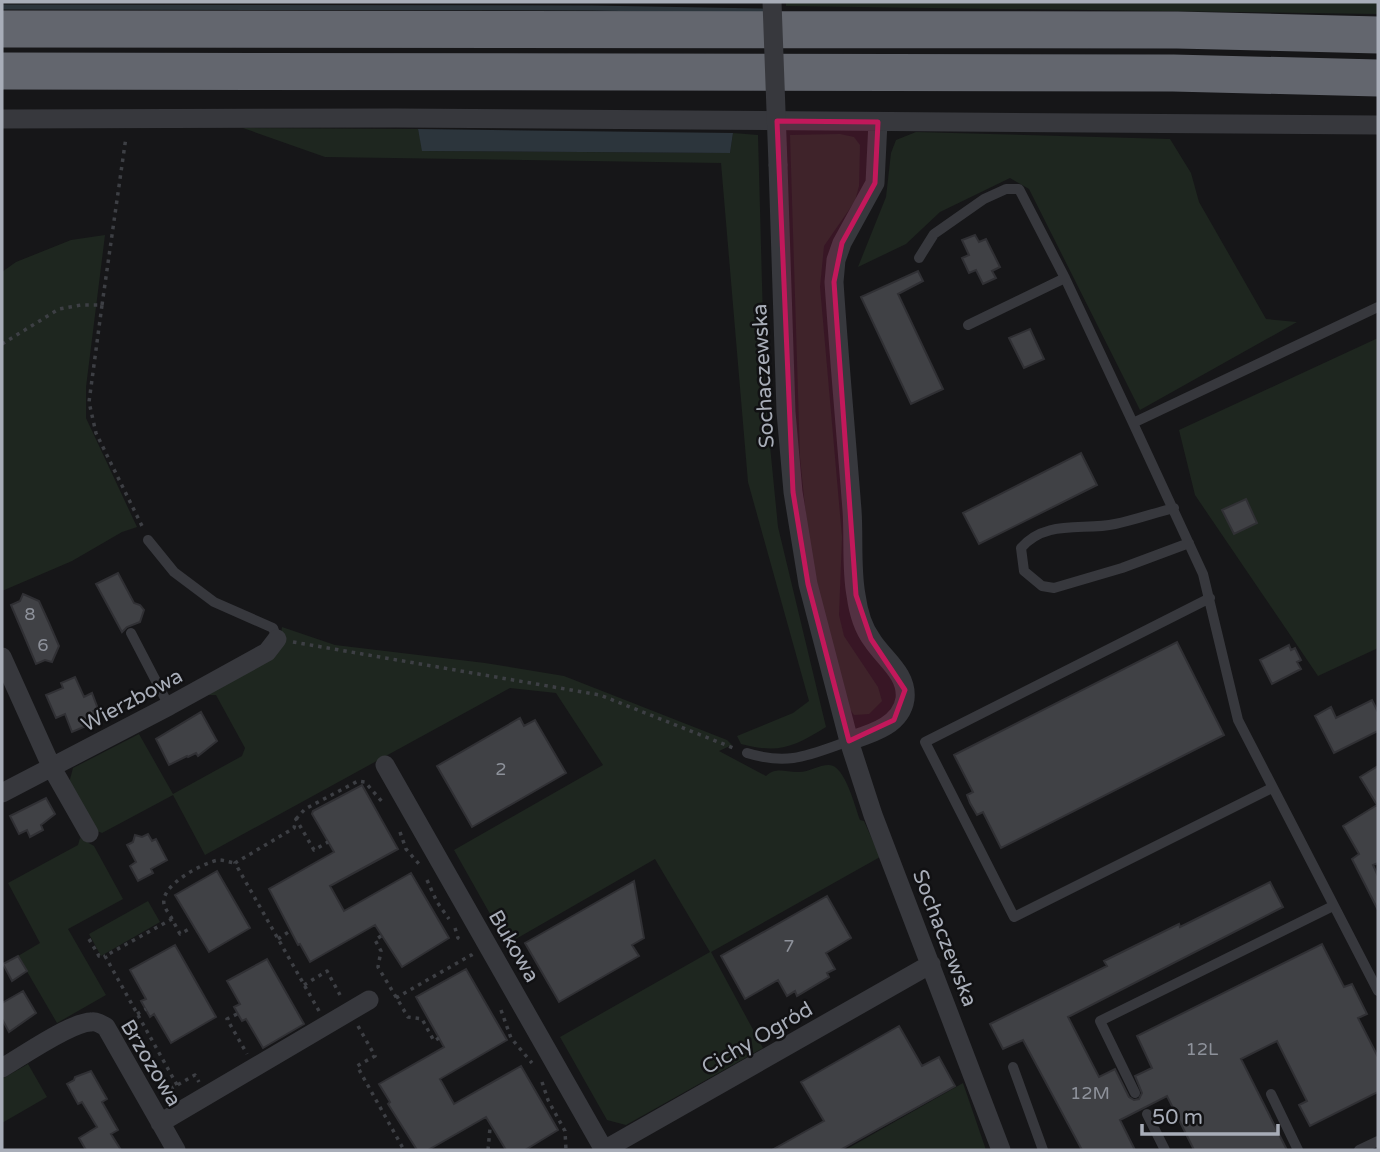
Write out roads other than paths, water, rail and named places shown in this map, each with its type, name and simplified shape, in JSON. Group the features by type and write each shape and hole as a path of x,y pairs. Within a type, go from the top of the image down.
{"highway":[{"path":"2,29 1177,30 1378,35"},
{"path":"2,71 1173,73 1378,78"}],"street":[{"name":"Sochaczewska","path":"772,2 786,412 793,492 808,584 849,741 880,835 1001,1150"},
{"path":"2,119 397,118 1378,125"},
{"path":"849,741 878,731 894,720 904,703 905,690 901,677 871,639 862,621 856,595 834,282 836,260 842,243 875,183 878,122"},
{"name":"Wierzbowa","path":"2,793 267,652 277,639"},
{"path":"2,657 52,768 89,833"},
{"name":"Bukowa","path":"384,765 604,1150"},
{"name":"Cichy Ogród","path":"604,1150 931,964"},
{"path":"160,1123 369,1000"},
{"name":"Brzozowa","path":"2,1068 74,1026 91,1021 100,1023 106,1027 176,1150"}],"lane":[{"path":"919,258 934,234 984,199 1006,189 1019,189 1065,278 1203,574 1238,720 1378,991"},
{"path":"968,325 1065,278"},
{"path":"1133,423 1378,307"},
{"path":"1174,508 1112,525 1076,526 1038,535 1021,548 1024,571 1042,586 1054,588 1122,568 1189,543"},
{"path":"148,540 174,572 214,602 273,628 277,639"},
{"path":"1210,598 925,742 1014,917 1272,788"},
{"path":"131,633 169,706"},
{"path":"747,752 770,760 783,760 849,741"},
{"path":"1135,1093 1100,1021 1333,906"},
{"path":"1013,1068 1043,1150"},
{"path":"1271,1094 1298,1150"},
{"path":"1147,1114 1165,1150"},
{"path":"1359,1150 1378,1141"}],"waterway":[{"path":"2,7 592,8 762,11"}]}
